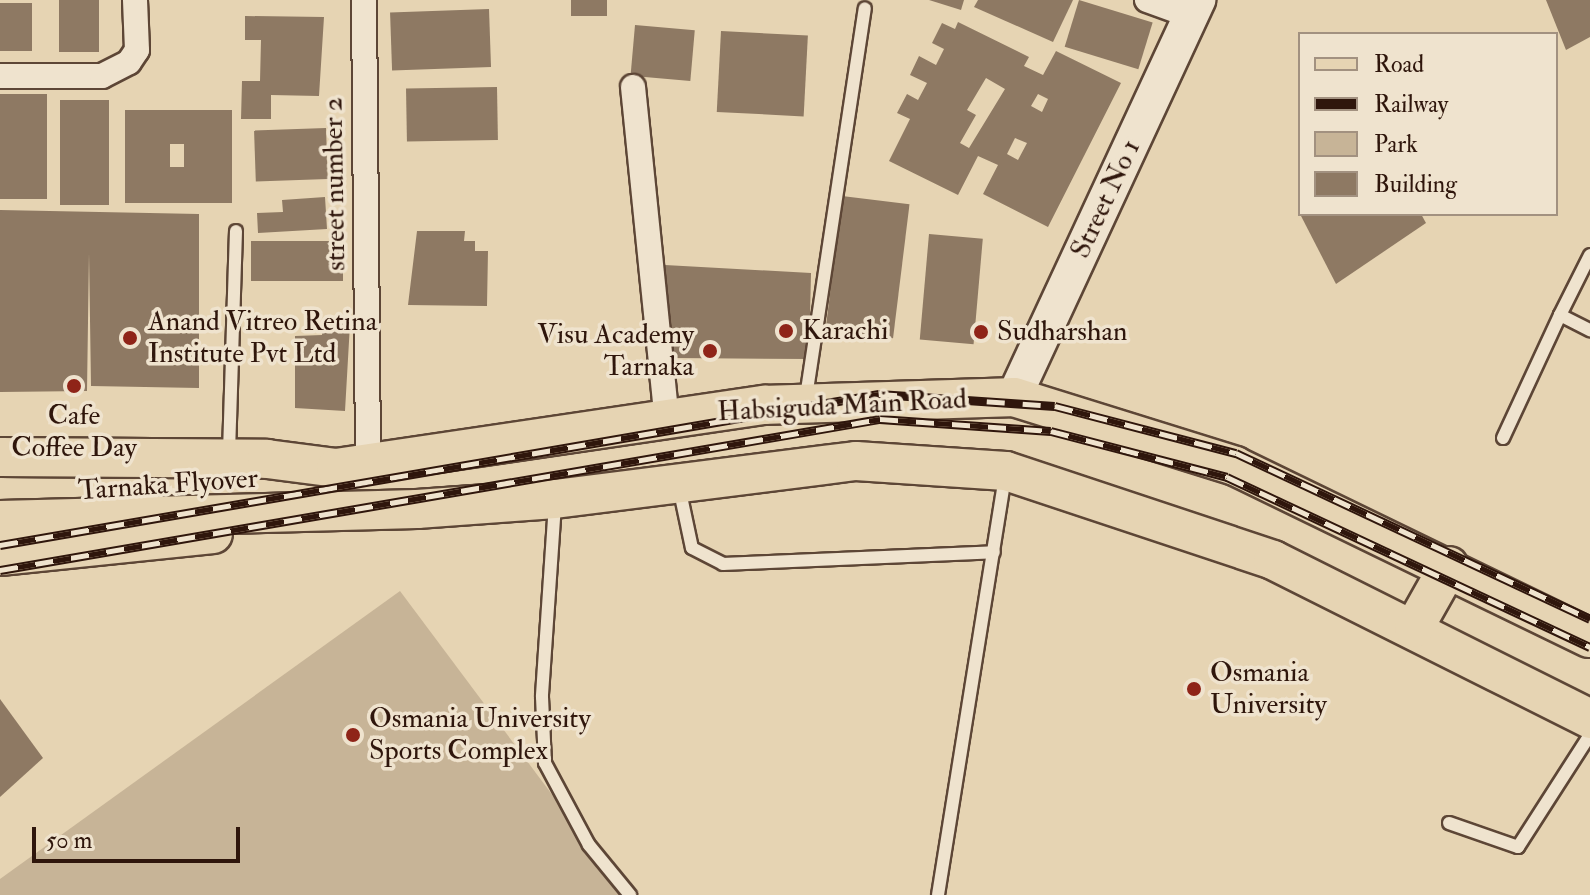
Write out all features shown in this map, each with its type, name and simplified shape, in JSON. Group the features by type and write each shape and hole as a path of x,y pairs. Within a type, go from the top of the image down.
{"main road":[{"name":"Habsiguda Main Road","path":"352,466 667,419 804,404 1014,397 1190,448 1449,566 1590,638"},
{"path":"0,457 228,486"},
{"name":"Habsiguda Main Road","path":"336,507 417,509 555,499 856,461 1006,471 1260,555 1414,628 1590,719"},
{"name":"Tarnaka Flyover","path":"0,520 352,466"},
{"name":"Tarnaka Flyover","path":"0,495 228,486 336,507"},
{"path":"0,556 231,532 336,507"},
{"path":"1414,628 1449,566"}],"street":[{"path":"0,76 102,76 129,62 137,50 135,0"},
{"name":"street number 2","path":"352,466 364,0"},
{"path":"1147,0 1195,8"},
{"name":"Street No 1","path":"1014,397 1195,8"},
{"path":"633,87 667,419"}],"lane":[{"path":"804,404 865,8"},
{"path":"228,486 236,231"},
{"path":"1503,438 1590,255"},
{"path":"1560,315 1590,330"},
{"path":"938,895 1006,471"},
{"path":"678,482 692,548 723,564 994,552"},
{"path":"555,499 542,697 545,763 589,845 630,895"},
{"path":"1449,823 1518,847 1590,735"}],"green space":[{"name":"Osmania University Sports Complex","path":"400,591 627,895 0,895 0,879"}],"building":[{"path":"59,0 99,0 99,52 59,52"},
{"path":"571,0 607,0 607,16 571,16"},
{"path":"929,0 964,0 961,10"},
{"path":"978,0 1073,0 1053,42 974,7"},
{"path":"1079,0 1153,23 1138,69 1065,47"},
{"path":"1546,0 1590,0 1590,37 1566,50"},
{"path":"0,3 32,3 32,51 0,51"},
{"path":"489,9 491,67 392,70 390,12"},
{"path":"245,16 324,17 319,96 271,95 271,119 241,119 242,81 260,81 261,40 245,40"},
{"path":"958,22 1029,57 1024,66 1043,75 1056,51 1121,83 1048,227 983,194 998,165 978,156 958,195 889,161 910,119 897,113 907,94 918,100 927,83 910,75 919,56 936,65 944,49 932,43 942,23 955,29","holes":["986,78 1005,89 969,148 960,143 976,115 967,110","1038,94 1048,99 1042,112 1031,106","1015,138 1027,143 1018,160 1007,154"]},
{"path":"635,25 695,30 690,81 631,76"},
{"path":"721,31 808,36 804,116 717,112"},
{"path":"497,87 498,140 407,142 406,89"},
{"path":"0,94 47,94 47,199 0,199"},
{"path":"60,100 109,100 109,205 60,205"},
{"path":"125,110 232,110 232,203 125,203","holes":["170,144 184,144 184,167 170,167"]},
{"path":"326,128 328,179 256,181 254,131"},
{"path":"842,196 909,204 893,338 826,330"},
{"path":"325,197 327,229 258,233 257,213 283,212 282,200"},
{"path":"0,210 199,214 199,388 91,386 89,253 87,391 0,392"},
{"path":"1301,216 1422,216 1426,223 1336,284"},
{"path":"417,231 465,231 464,241 475,241 475,251 488,251 487,306 408,305"},
{"path":"929,234 983,239 974,344 920,340"},
{"path":"251,241 343,241 343,281 251,281"},
{"path":"665,265 811,273 809,359 674,358"},
{"path":"323,321 350,324 345,411 295,408 295,336 322,335"},
{"path":"0,699 43,758 0,797"}],"railway":[{"path":"0,545 879,394 1055,406 1236,453 1590,619"},
{"path":"0,570 880,419 1051,431 1227,477 1590,647"}],"place":[{"name":"Karachi","path":"786,331"},
{"name":"Sudharshan","path":"981,332"},
{"name":"Anand Vitreo Retina Institute Pvt Ltd","path":"130,338"},
{"name":"Visu Academy Tarnaka","path":"710,351"},
{"name":"Cafe Coffee Day","path":"74,386"},
{"name":"Osmania University","path":"1194,689"},
{"name":"Osmania University Sports Complex","path":"353,735"}]}
